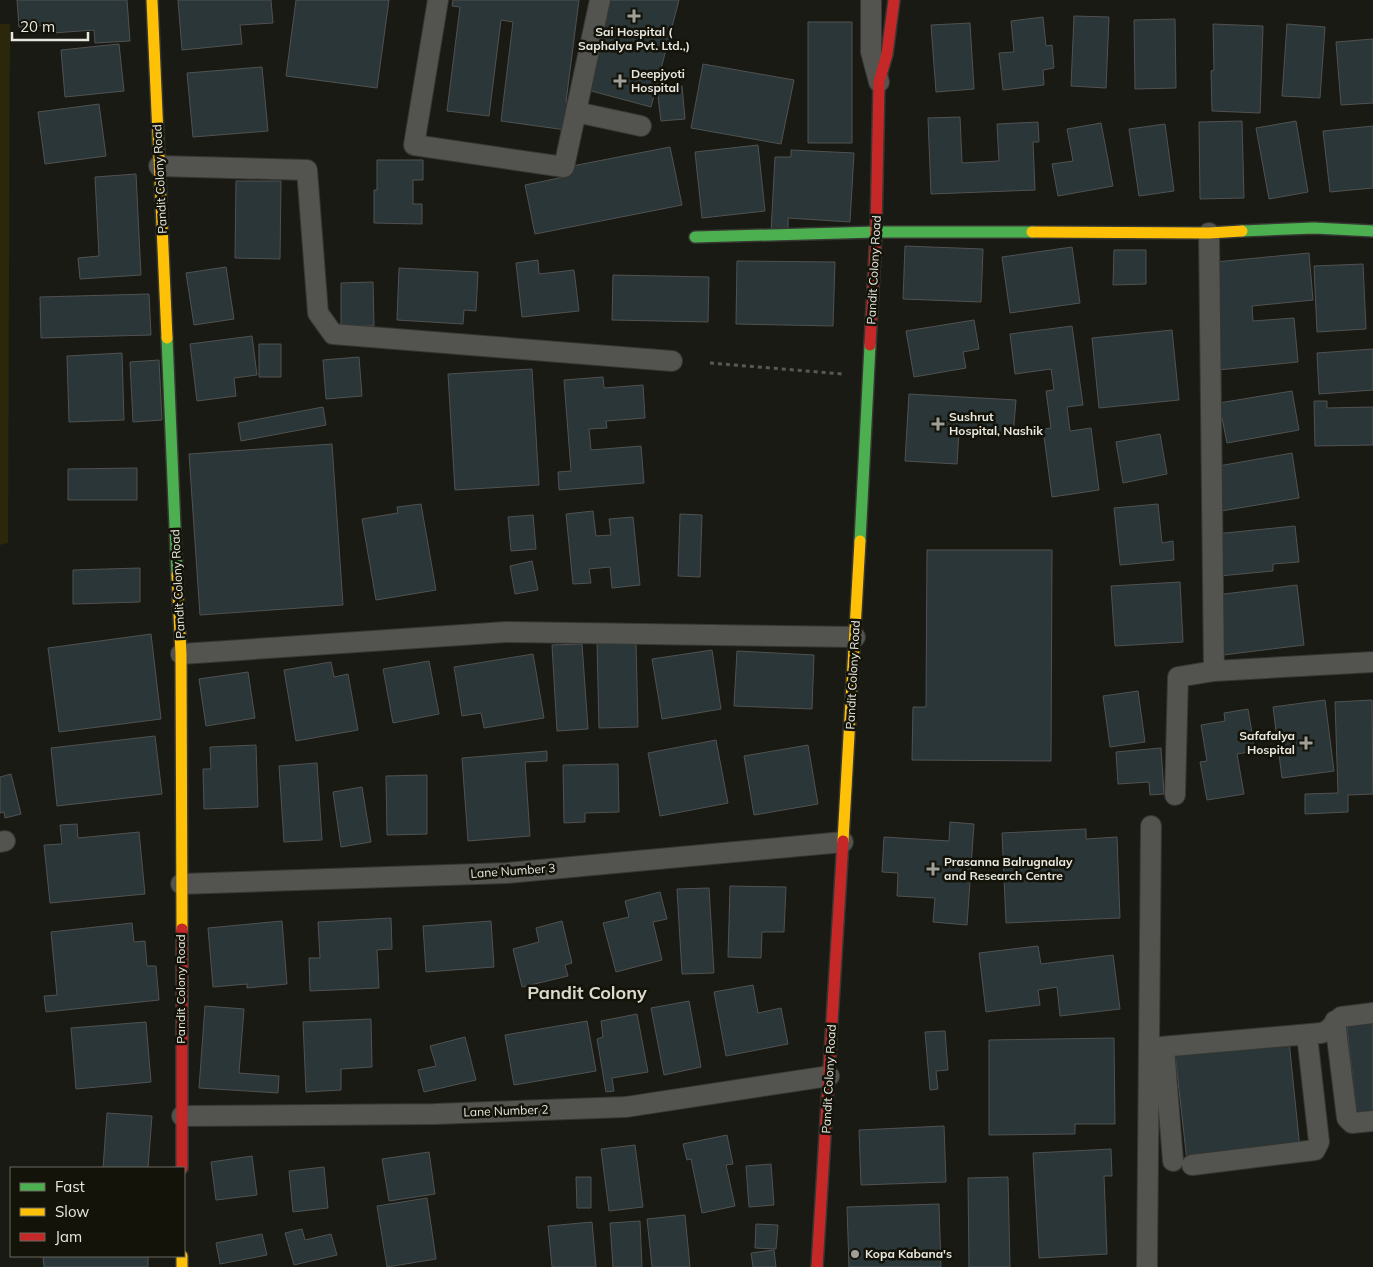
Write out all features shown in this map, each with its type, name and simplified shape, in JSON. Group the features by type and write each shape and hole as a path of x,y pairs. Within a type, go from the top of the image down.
{"street":[{"name":"Pandit Colony Road","path":"152,0 181,654 182,1167"},
{"path":"438,0 414,145 564,168 600,0"},
{"name":"Pandit Colony Road","path":"871,0 871,52 879,82"},
{"name":"Pandit Colony Road","path":"817,1267 869,376 876,232 879,82 887,54 894,0"},
{"path":"576,112 641,126"},
{"path":"159,166 307,170 318,313 333,334 672,361"},
{"path":"696,237 876,232 1209,233 1314,228 1373,231"},
{"path":"1209,233 1214,671"},
{"path":"181,654 506,632 855,637"},
{"path":"1175,795 1178,677 1214,671 1373,662"},
{"path":"1146,1267 1158,1091 1151,826"},
{"name":"Lane Number 3","path":"181,884 507,873 843,842"},
{"path":"1157,1048 1307,1035 1327,1031 1340,1017 1373,1013"},
{"path":"1335,1021 1347,1118 1352,1122 1373,1120"},
{"path":"1158,1091 1183,1163 1315,1150 1319,1142 1307,1035"},
{"name":"Lane Number 2","path":"182,1116 435,1114 626,1107 829,1076"}],"path":[{"path":"710,363 869,376"}],"shaded area":[{"path":"0,24 10,24 8,543 0,545"}],"building":[{"path":"17,0 127,0 130,41 95,43 94,30 53,33 53,25 19,27"},
{"path":"178,0 271,0 273,23 240,25 242,44 182,50"},
{"path":"296,0 389,0 377,88 286,76"},
{"path":"453,0 579,0 566,102 569,103 566,130 501,121 513,22 501,20 489,116 447,111 460,7 452,6"},
{"path":"608,0 679,0 651,107 584,89"},
{"path":"1074,16 1109,17 1106,88 1071,86"},
{"path":"1043,17 1046,46 1052,45 1054,68 1043,70 1044,85 1003,90 999,53 1014,52 1011,21"},
{"path":"1175,19 1176,88 1135,89 1134,20"},
{"path":"808,22 852,22 852,143 808,143"},
{"path":"970,23 974,89 936,92 931,25"},
{"path":"1213,24 1263,26 1260,113 1212,111 1211,71 1214,70"},
{"path":"1287,24 1325,27 1320,98 1282,96"},
{"path":"1373,39 1373,103 1341,105 1336,42"},
{"path":"119,44 124,91 65,97 61,50"},
{"path":"703,64 794,80 781,144 691,128"},
{"path":"262,67 268,131 193,137 187,73"},
{"path":"682,86 685,119 661,121 657,89"},
{"path":"99,104 106,156 45,164 38,112"},
{"path":"960,117 962,163 999,161 997,124 1038,122 1039,142 1033,142 1035,190 931,194 928,118"},
{"path":"1242,121 1244,198 1200,199 1199,122"},
{"path":"1296,121 1308,192 1269,199 1256,128"},
{"path":"1101,123 1113,186 1058,196 1052,164 1073,161 1067,129"},
{"path":"1165,124 1174,191 1139,196 1129,129"},
{"path":"1373,126 1373,188 1330,192 1323,131"},
{"path":"758,145 765,211 702,218 695,152"},
{"path":"670,147 682,205 535,234 525,185 564,177 562,168"},
{"path":"791,150 854,153 850,222 788,218 788,233 771,232 775,157 791,157"},
{"path":"377,160 423,160 423,180 413,180 413,204 422,204 422,224 374,223 374,190 377,190"},
{"path":"136,174 141,275 80,279 78,258 99,256 95,177"},
{"path":"236,181 281,181 280,259 235,258"},
{"path":"905,246 983,249 981,302 903,299"},
{"path":"1072,247 1080,303 1010,313 1002,257"},
{"path":"1114,250 1146,250 1146,284 1113,285"},
{"path":"1309,253 1313,300 1252,306 1253,321 1294,318 1298,362 1218,370 1213,320 1220,320 1215,262"},
{"path":"538,260 539,274 574,270 579,311 522,317 516,263"},
{"path":"737,261 835,262 833,326 736,324"},
{"path":"1363,264 1366,329 1317,332 1314,266"},
{"path":"226,267 234,319 194,325 186,273"},
{"path":"399,268 478,272 476,311 464,310 463,324 397,320"},
{"path":"613,275 709,277 708,322 612,320"},
{"path":"373,282 374,326 341,326 341,283"},
{"path":"149,294 151,335 41,338 40,297"},
{"path":"974,320 979,349 963,352 966,368 914,377 906,331"},
{"path":"1072,326 1083,405 1067,407 1070,431 1091,428 1099,490 1052,497 1043,429 1051,428 1046,391 1054,390 1051,369 1015,374 1010,334"},
{"path":"1172,330 1179,400 1099,408 1092,338"},
{"path":"252,336 257,375 234,378 236,396 197,401 190,344"},
{"path":"259,344 281,344 281,377 259,377"},
{"path":"1373,349 1373,390 1319,394 1317,353"},
{"path":"122,353 124,420 69,422 67,356"},
{"path":"359,357 362,396 326,399 323,360"},
{"path":"159,360 162,420 133,422 130,362"},
{"path":"532,369 539,485 455,490 448,374"},
{"path":"603,377 604,388 643,385 645,418 606,421 607,428 589,429 591,450 641,446 644,483 559,490 558,472 571,471 564,380"},
{"path":"1292,391 1299,430 1227,443 1219,403"},
{"path":"909,394 1016,400 1013,435 959,431 957,464 905,461"},
{"path":"1314,401 1327,401 1327,408 1373,407 1373,445 1315,446"},
{"path":"323,407 326,425 241,441 238,423"},
{"path":"1160,434 1167,474 1123,483 1116,442"},
{"path":"332,444 343,605 200,615 189,454"},
{"path":"1292,453 1299,498 1221,511 1213,467"},
{"path":"137,468 137,500 68,500 68,469"},
{"path":"421,504 436,590 376,600 362,519 398,513 397,507"},
{"path":"1158,504 1162,543 1173,541 1174,560 1120,565 1114,508"},
{"path":"593,511 596,536 611,535 609,519 633,517 640,585 612,588 610,567 589,569 591,583 573,584 566,514"},
{"path":"680,514 702,515 700,577 678,576"},
{"path":"533,515 536,549 511,551 508,517"},
{"path":"1295,526 1299,562 1273,564 1273,571 1219,576 1215,534"},
{"path":"927,550 1052,550 1051,761 912,760 913,707 926,707"},
{"path":"532,561 538,590 515,594 510,566"},
{"path":"140,568 140,602 73,604 73,570"},
{"path":"1180,582 1183,642 1115,646 1111,586"},
{"path":"1297,585 1304,645 1223,655 1216,595"},
{"path":"151,634 161,719 59,732 48,648"},
{"path":"597,642 636,642 638,727 599,728"},
{"path":"582,644 588,729 557,731 552,645"},
{"path":"712,650 721,709 662,719 652,659"},
{"path":"737,651 814,655 812,709 734,706"},
{"path":"533,654 544,718 484,728 481,713 462,716 454,667"},
{"path":"429,661 439,714 393,723 383,669"},
{"path":"331,662 334,677 348,674 358,730 296,741 284,670"},
{"path":"248,672 255,718 206,726 199,679"},
{"path":"1138,691 1145,742 1110,747 1103,696"},
{"path":"1325,700 1334,771 1282,778 1273,707"},
{"path":"1372,700 1373,794 1348,795 1348,812 1305,814 1305,794 1338,793 1335,702"},
{"path":"1248,709 1255,751 1237,754 1244,794 1207,800 1200,762 1207,761 1201,725 1225,721 1224,713"},
{"path":"155,736 162,794 57,806 51,748"},
{"path":"716,740 728,803 660,816 648,753"},
{"path":"256,745 258,807 204,809 203,769 211,769 210,747"},
{"path":"808,745 818,804 754,815 744,756"},
{"path":"1161,748 1164,794 1150,795 1149,782 1118,784 1116,752"},
{"path":"547,751 547,761 525,762 530,836 468,841 462,758"},
{"path":"317,763 322,840 284,842 279,766"},
{"path":"618,764 619,812 585,813 585,822 564,823 563,765"},
{"path":"11,774 21,814 5,818 4,812 0,813 0,777"},
{"path":"427,775 427,834 387,835 386,776"},
{"path":"362,787 371,842 341,847 333,792"},
{"path":"950,822 974,824 967,925 933,922 935,898 897,896 898,873 882,872 884,837 949,841"},
{"path":"77,824 78,838 139,832 145,894 50,903 44,845 62,844 60,825"},
{"path":"1086,829 1086,839 1117,837 1120,918 1006,923 1002,833"},
{"path":"730,886 786,887 784,932 762,932 761,958 728,957"},
{"path":"709,888 714,973 682,974 677,889"},
{"path":"660,892 667,919 653,922 662,960 616,972 603,923 629,917 625,901"},
{"path":"391,918 392,949 377,950 379,988 310,991 309,958 320,958 318,922"},
{"path":"282,921 287,984 247,988 247,984 213,987 208,928"},
{"path":"491,921 494,967 426,972 423,926"},
{"path":"562,921 572,963 565,965 568,976 522,987 513,949 539,942 536,928"},
{"path":"132,923 134,942 145,941 147,966 156,966 159,1000 46,1012 44,996 57,995 51,932"},
{"path":"1038,946 1041,964 1113,955 1120,1009 1060,1016 1057,987 1038,990 1040,1005 986,1012 979,953"},
{"path":"753,985 758,1013 781,1008 788,1044 726,1056 714,992"},
{"path":"689,1001 701,1067 664,1075 651,1008"},
{"path":"205,1006 244,1009 239,1073 279,1076 278,1093 199,1088"},
{"path":"637,1014 648,1072 612,1078 614,1091 606,1092 597,1039 603,1037 601,1021"},
{"path":"1373,1017 1373,1114 1357,1115 1346,1020"},
{"path":"371,1019 372,1067 341,1069 341,1090 306,1092 303,1022"},
{"path":"587,1021 596,1071 514,1085 505,1035"},
{"path":"146,1022 151,1082 76,1089 71,1028"},
{"path":"945,1031 948,1070 936,1071 938,1089 930,1090 925,1032"},
{"path":"465,1037 476,1080 424,1092 418,1070 436,1066 430,1046"},
{"path":"1114,1038 1115,1124 1075,1124 1075,1134 989,1135 989,1040"},
{"path":"1289,1041 1300,1149 1187,1161 1175,1054"},
{"path":"107,1113 152,1116 148,1167 103,1167"},
{"path":"944,1126 946,1182 861,1185 859,1130"},
{"path":"727,1135 733,1164 726,1165 735,1206 702,1213 691,1159 687,1160 683,1144"},
{"path":"635,1145 643,1207 609,1211 601,1149"},
{"path":"1111,1149 1112,1176 1104,1176 1107,1254 1039,1258 1033,1153"},
{"path":"429,1152 435,1194 389,1201 382,1159"},
{"path":"252,1156 257,1195 216,1200 211,1162"},
{"path":"771,1164 774,1205 749,1207 746,1166"},
{"path":"324,1167 328,1208 293,1212 289,1171"},
{"path":"576,1177 591,1177 591,1208 577,1208"},
{"path":"1008,1177 1010,1267 969,1267 968,1178"},
{"path":"427,1198 436,1259 387,1267 377,1206"},
{"path":"939,1204 941,1267 849,1267 847,1207"},
{"path":"685,1215 690,1267 652,1267 647,1219"},
{"path":"640,1221 642,1267 613,1267 610,1223"},
{"path":"592,1222 596,1267 552,1267 548,1226"},
{"path":"756,1224 778,1225 776,1249 755,1248"},
{"path":"302,1229 305,1240 331,1234 337,1255 294,1265 285,1233"},
{"path":"262,1234 267,1255 220,1264 216,1243"},
{"path":"774,1250 776,1267 753,1267 751,1253"},
{"path":"43,1257 148,1257 148,1267 44,1267"}],"traffic: fast":[{"path":"1242,231 1314,228 1373,231"},
{"path":"695,237 876,232 1032,232"},
{"path":"167,338 177,575"},
{"path":"860,541 870,345"}],"traffic: slow":[{"path":"152,0 167,338"},
{"path":"1032,232 1209,233 1242,231"},
{"path":"843,841 860,541"},
{"path":"177,575 181,654 182,929"},
{"path":"182,1257 182,1267"}],"traffic: jam":[{"path":"870,345 876,232 879,82 887,54 894,0"},
{"path":"817,1267 843,841"},
{"path":"182,929 182,1167"}],"place":[{"name":"Sai Hospital ( Saphalya Pvt. Ltd.,)","path":"634,16"},
{"name":"Deepjyoti Hospital","path":"620,81"},
{"name":"Sushrut Hospital, Nashik","path":"938,424"},
{"name":"Safafalya Hospital","path":"1306,743"},
{"name":"Prasanna Balrugnalay and Research Centre","path":"933,869"},
{"name":"Kopa Kabana's","path":"855,1254"}],"district":[{"name":"Pandit Colony","path":"587,993"}]}
